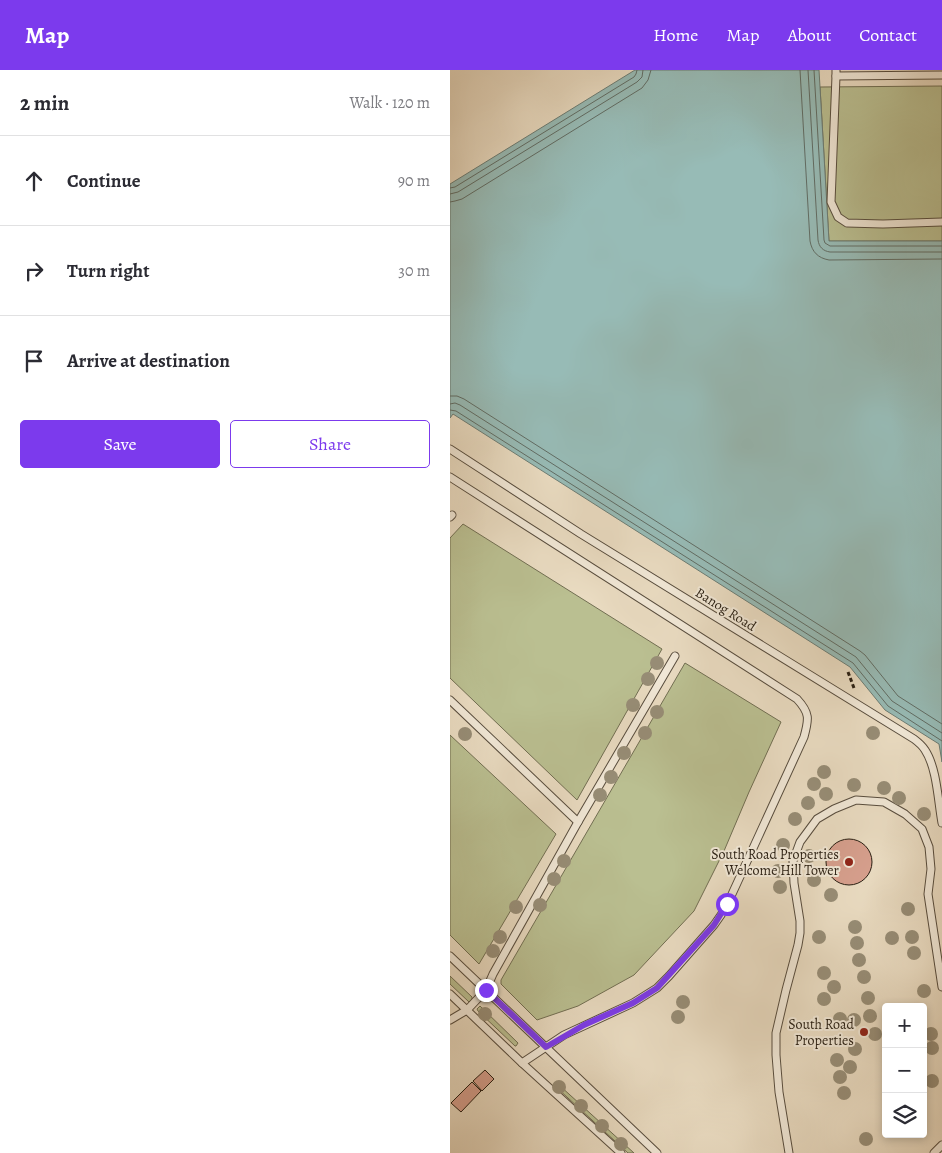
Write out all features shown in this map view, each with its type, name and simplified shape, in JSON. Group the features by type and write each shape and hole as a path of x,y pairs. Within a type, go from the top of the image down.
{"lane":[{"path":"942,75 836,73 831,202 838,217 847,223 942,222"},
{"name":"Banog Road","path":"450,449 581,534 914,739 924,748 934,771 942,823"},
{"path":"450,477 797,699 805,707 808,716 804,737 727,904 714,925 657,988 633,1003 584,1025 522,1063"},
{"path":"450,1020 453,1020 467,1010 486,990 493,974 578,822 675,656"},
{"path":"450,700 578,822"},
{"path":"789,1153 779,1092 776,1033 800,933 793,861 800,842 817,819 834,809 856,800 884,802 905,814 922,830 929,848 931,869 928,894 942,987"},
{"path":"450,956 657,1153"},
{"path":"450,994 522,1063 621,1153"},
{"path":"934,1153 942,1145"}],"green space":[{"path":"942,86 942,241 829,241 820,87"},
{"path":"463,524 662,649 577,800 450,678 450,538"},
{"path":"685,663 781,722 724,851 694,911 634,975 578,1006 537,1020 501,984 501,980"},
{"path":"450,735 556,834 479,964 450,935"},
{"path":"450,976 472,997 472,1000 469,1002 450,984"},
{"path":"480,1006 518,1043 516,1046 478,1011 477,1009"},
{"path":"556,1085 559,1085 634,1153 628,1153"}],"water":[{"path":"635,70 819,70 829,241 942,241 942,762 939,744 885,710 850,667 453,414 450,418 450,184"}],"building":[{"name":"South Road Properties Welcome Hill Tower","path":"845,839 853,839 862,843 868,849 872,862 868,875 862,881 853,885 845,885 836,881 830,875 826,866 826,858 830,849 836,843"},
{"path":"485,1070 494,1079 482,1091 473,1081"},
{"path":"472,1082 481,1091 461,1112 451,1103"}],"place":[{"name":"South Road Properties Welcome Hill Tower","path":"849,862"},
{"name":"South Road Properties","path":"864,1032"}],"route":[{"path":"486,990 546,1047 564,1035 633,1003 657,988 714,925 727,904"}]}
